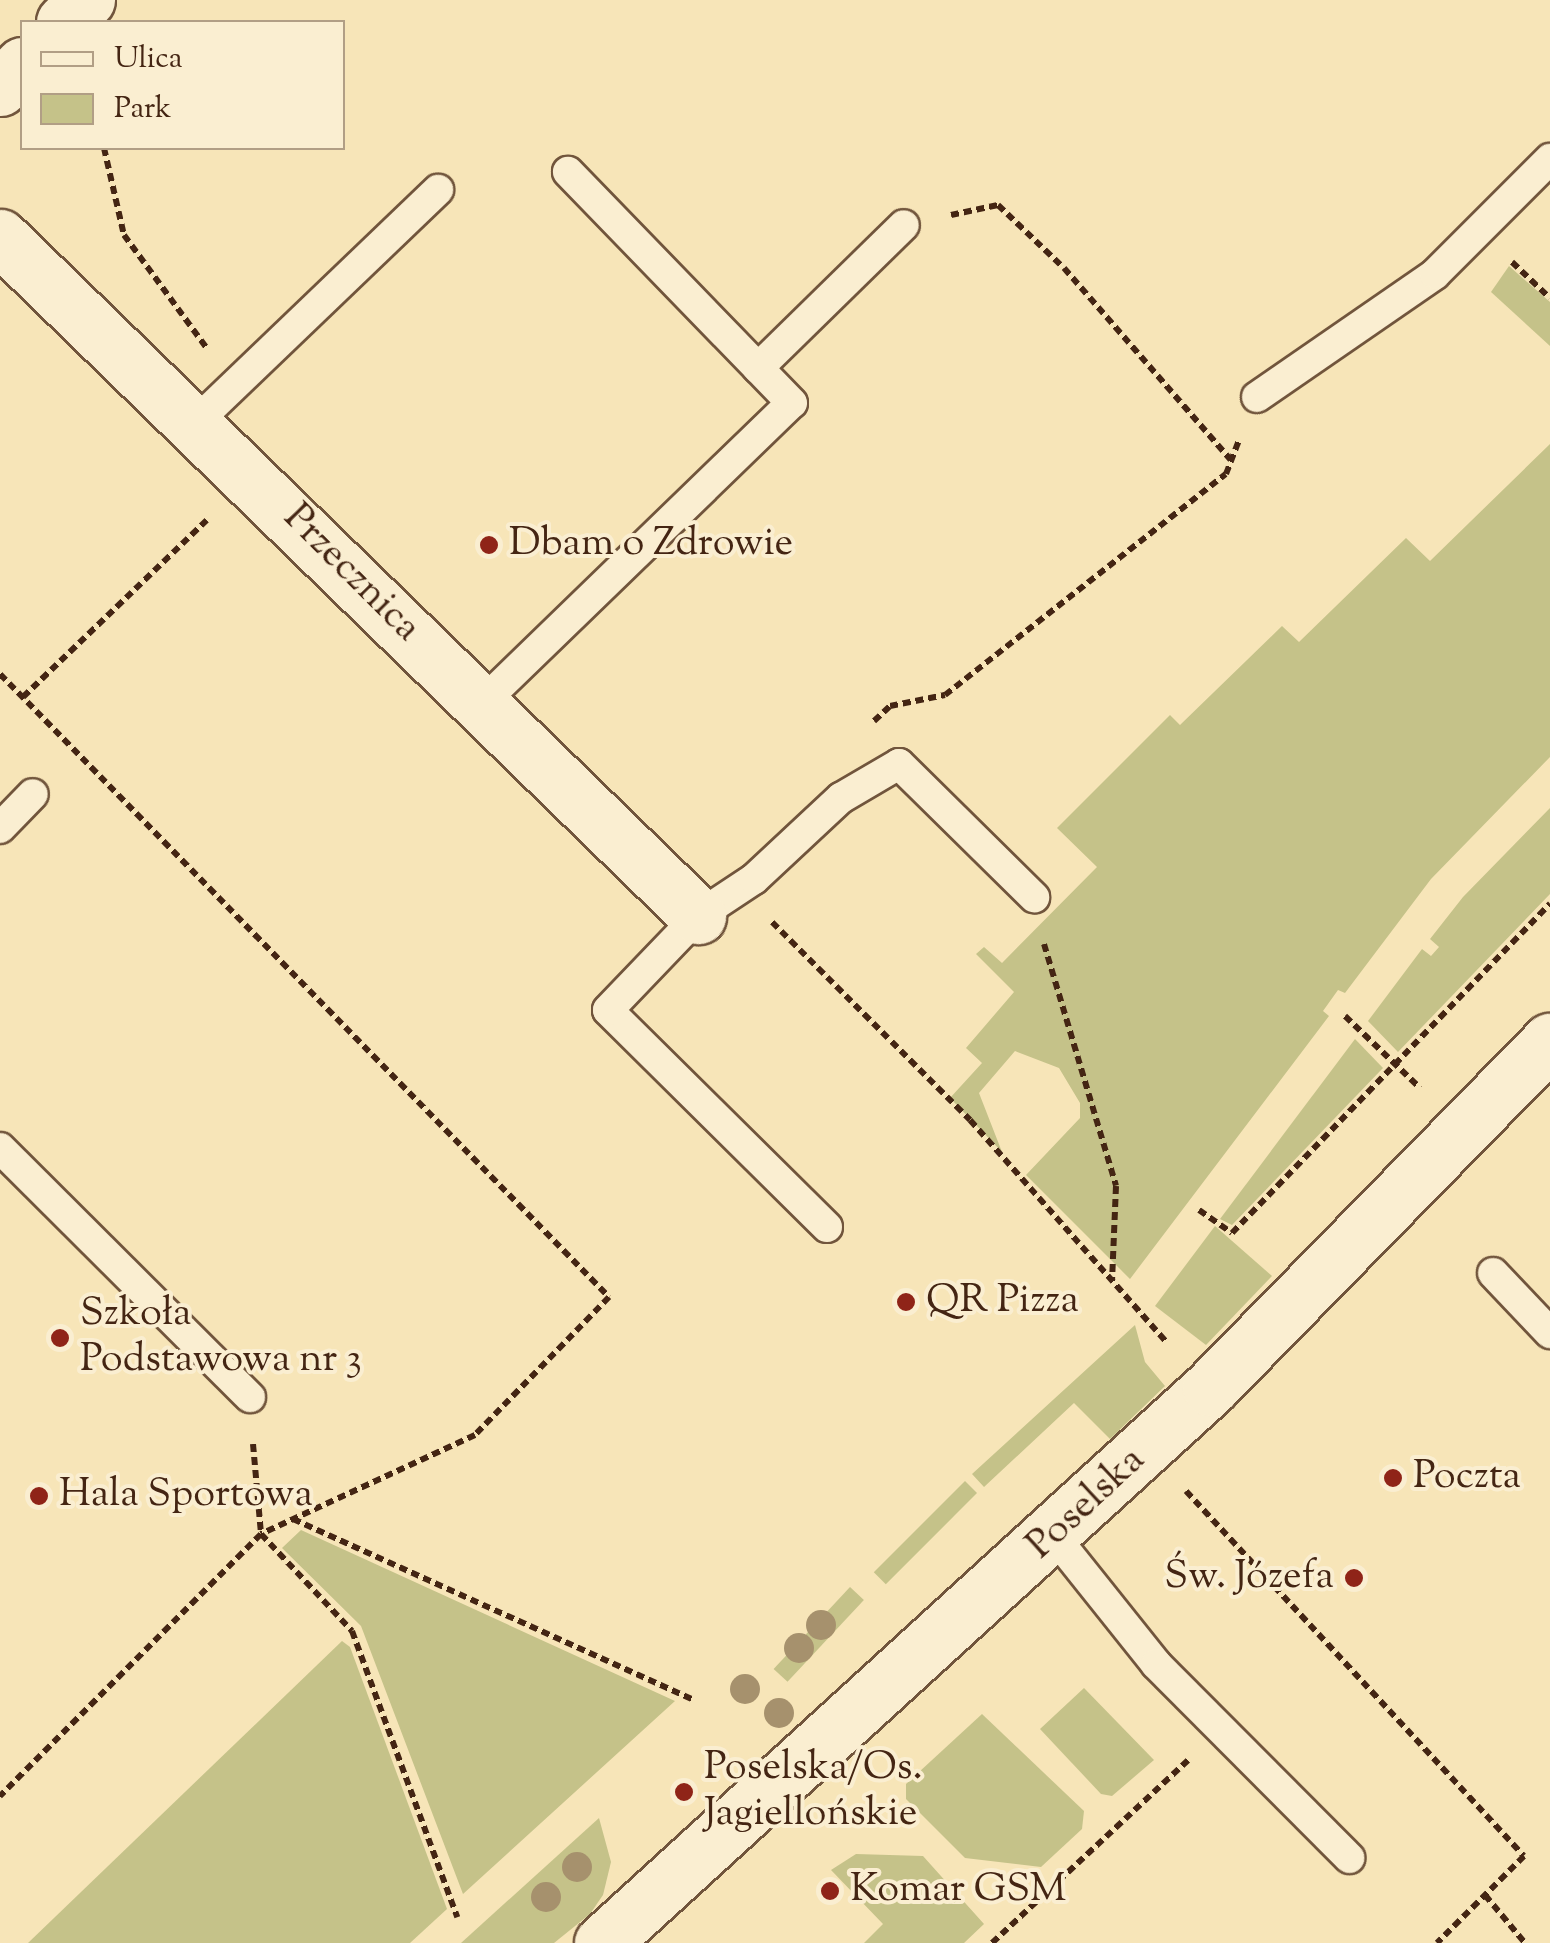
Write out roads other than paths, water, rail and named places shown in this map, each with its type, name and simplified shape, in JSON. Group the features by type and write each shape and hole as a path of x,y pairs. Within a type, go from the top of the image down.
{"street":[{"path":"66,20 87,0"},
{"path":"0,88 20,67"},
{"name":"Przecznica","path":"0,237 252,476 698,916"},
{"name":"Poselska","path":"602,1943 1054,1536 1210,1388 1550,1040"}],"lane":[{"path":"1257,397 1435,274 1550,158"},
{"path":"482,703 792,403 568,172"},
{"path":"195,423 438,190"},
{"path":"758,368 904,225"},
{"path":"827,1227 608,1010 698,916 754,878 841,798 899,764 1034,898"},
{"path":"0,828 33,794"},
{"path":"0,1148 250,1398"},
{"path":"1494,1273 1550,1333"},
{"path":"1054,1536 1218,1732 1349,1858"}],"place":[{"name":"Dbam o Zdrowie","path":"489,545"},
{"name":"QR Pizza","path":"906,1302"},
{"name":"Szkoła Podstawowa nr 3","path":"60,1338"},
{"name":"Poczta","path":"1393,1478"},
{"name":"Hala Sportowa","path":"39,1496"},
{"name":"Św. Józefa","path":"1354,1578"},
{"name":"Poselska/Os. Jagiellońskie","path":"684,1792"},
{"name":"Komar GSM","path":"830,1891"}]}
